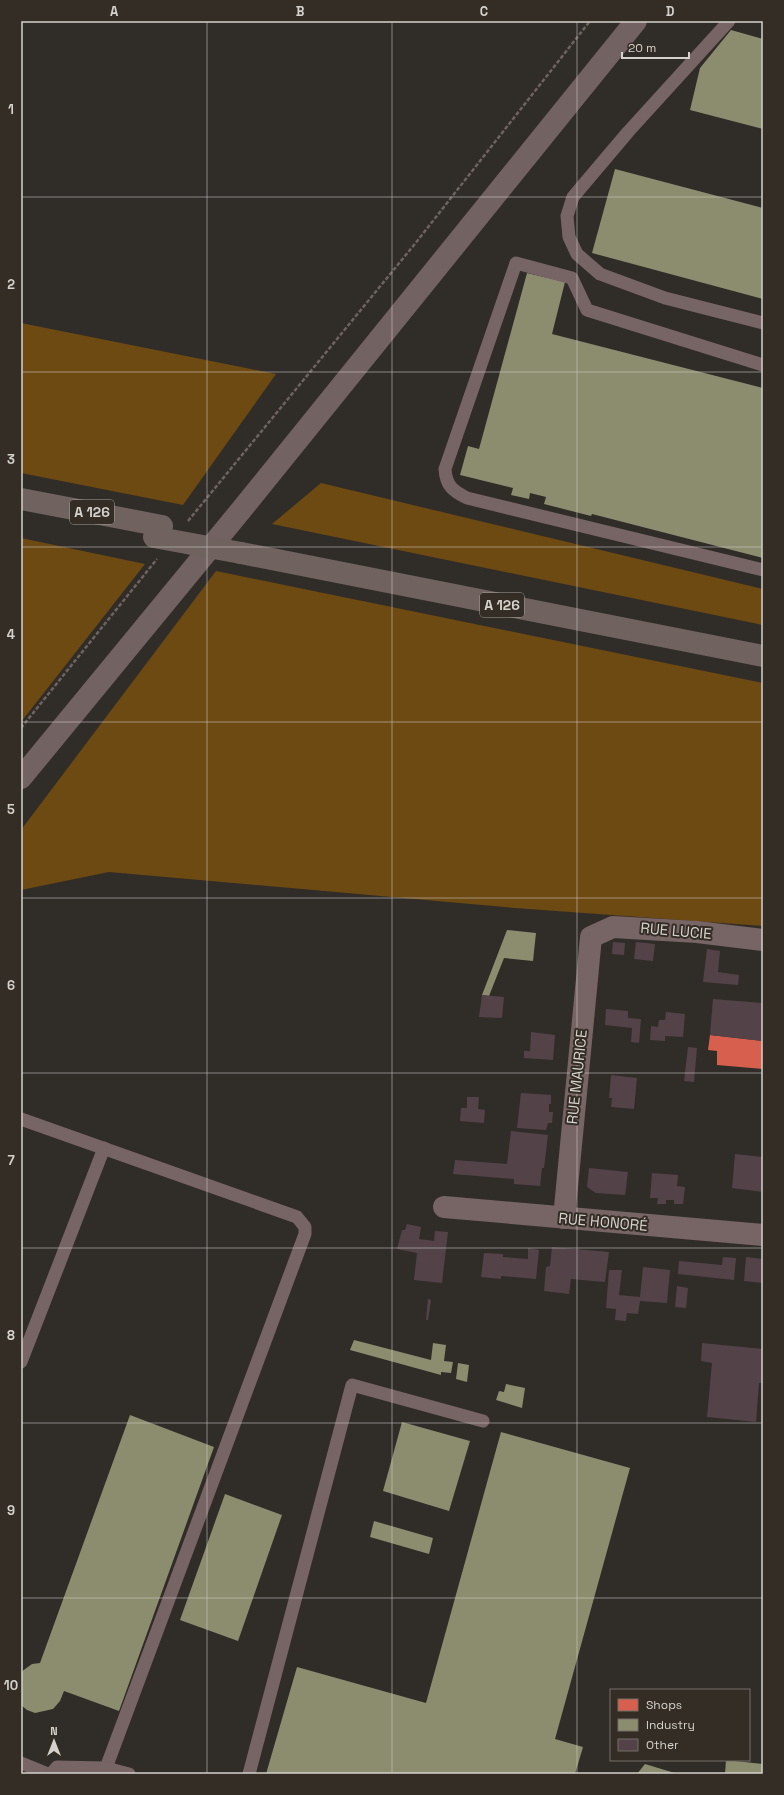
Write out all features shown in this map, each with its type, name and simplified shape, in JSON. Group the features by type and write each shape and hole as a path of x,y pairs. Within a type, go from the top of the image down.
{"highway":[{"path":"21,778 242,509 636,21"},
{"name":"A 126","path":"21,499 158,540"},
{"name":"A 126","path":"21,510 158,540 244,548 763,645"},
{"name":"A 126","path":"244,548 763,656"}],"street":[{"name":"RUE LUCIE","path":"591,936 613,926 697,932 763,940"},
{"name":"RUE MAURICE","path":"564,1218 591,936"},
{"name":"RUE HONORÉ","path":"444,1207 763,1235"}],"lane":[{"path":"729,21 628,132 573,197 567,216 569,237 577,254 600,274 665,298 763,323"},
{"path":"763,364 587,310 572,278 516,263 445,469 446,480 455,492 467,498 763,570"},
{"path":"21,1119 297,1217 305,1227 305,1234 106,1768"},
{"path":"21,1362 104,1148"},
{"path":"249,1774 352,1385 483,1421"},
{"path":"21,1763 50,1774 57,1767 106,1768 129,1774"}],"path":[{"path":"184,526 414,244 590,21"},
{"path":"21,728 158,540"}],"shaded area":[{"path":"21,323 276,374 183,505 21,473"},
{"path":"321,483 763,589 763,625 272,524"},
{"path":"21,538 145,564 21,722"},
{"path":"216,571 763,683 763,926 515,908 109,872 21,890 21,830"}],"building: Shops":[{"path":"710,1035 763,1041 763,1069 717,1065 717,1051 708,1050"}],"building: Industry":[{"path":"731,30 763,39 763,129 690,110 700,68"},
{"path":"615,169 763,208 763,299 592,253"},
{"path":"527,273 565,282 552,334 763,388 763,558 592,514 591,516 544,504 546,497 530,493 529,499 511,495 513,488 460,475 468,446 479,449"},
{"path":"507,930 536,933 533,961 504,958 489,996 482,995"},
{"path":"354,1340 431,1360 433,1343 446,1345 444,1361 453,1362 451,1373 441,1372 441,1375 350,1350"},
{"path":"458,1363 469,1365 467,1382 456,1379"},
{"path":"506,1384 525,1388 522,1408 496,1400 499,1391 504,1392"},
{"path":"130,1415 214,1447 119,1711 64,1691 60,1701 53,1709 35,1713 27,1710 21,1705 21,1672 32,1664 40,1663"},
{"path":"402,1422 470,1441 449,1511 383,1491"},
{"path":"501,1432 630,1468 555,1739 583,1747 575,1774 266,1774 297,1667 426,1703"},
{"path":"225,1494 282,1515 238,1641 180,1620"},
{"path":"374,1521 433,1538 429,1554 370,1537"},
{"path":"726,1761 763,1764 763,1774 725,1774"},
{"path":"645,1764 678,1774 637,1774"}],"building: Other":[{"path":"613,942 625,943 624,955 612,954"},
{"path":"636,942 655,944 653,961 634,959"},
{"path":"707,949 720,951 718,972 739,975 738,985 703,982"},
{"path":"482,995 504,997 502,1018 479,1017"},
{"path":"713,999 763,1003 763,1041 710,1035"},
{"path":"606,1009 628,1011 628,1018 641,1019 639,1043 631,1042 632,1028 605,1025"},
{"path":"666,1012 685,1014 683,1037 665,1036 665,1041 650,1040 651,1026 658,1027 659,1020 665,1020"},
{"path":"531,1032 555,1035 553,1060 524,1058 524,1051 530,1051"},
{"path":"688,1047 697,1048 694,1082 684,1081"},
{"path":"611,1075 637,1078 634,1109 611,1107 612,1098 609,1098"},
{"path":"521,1093 551,1095 549,1112 553,1112 552,1123 548,1123 546,1130 517,1128"},
{"path":"467,1097 479,1097 478,1109 485,1110 484,1123 460,1121 461,1108 467,1108"},
{"path":"511,1131 548,1135 540,1186 514,1184 514,1179 453,1174 455,1160 507,1164"},
{"path":"735,1154 763,1157 763,1192 732,1188"},
{"path":"589,1168 628,1172 625,1195 596,1193 587,1187"},
{"path":"652,1173 678,1175 677,1186 685,1187 683,1204 674,1204 674,1200 666,1200 666,1204 657,1204 658,1198 650,1198"},
{"path":"407,1224 421,1227 419,1239 434,1241 435,1231 448,1232 442,1283 414,1280 417,1253 397,1249 402,1230 405,1230"},
{"path":"552,1247 609,1252 605,1282 571,1279 569,1294 544,1291 546,1267 550,1266"},
{"path":"528,1248 539,1250 536,1279 501,1276 501,1279 481,1277 484,1253 503,1254 503,1257 528,1259"},
{"path":"723,1257 736,1258 734,1280 678,1274 679,1261 722,1265"},
{"path":"746,1257 763,1259 763,1283 744,1281"},
{"path":"643,1267 670,1270 667,1303 640,1301 638,1314 627,1313 626,1321 615,1320 616,1309 606,1308 609,1270 622,1270 619,1295 640,1297"},
{"path":"677,1286 688,1288 686,1308 675,1307"},
{"path":"428,1299 431,1300 428,1320 426,1320"},
{"path":"702,1343 763,1349 763,1383 759,1383 756,1422 707,1417 712,1363 701,1361"}]}
